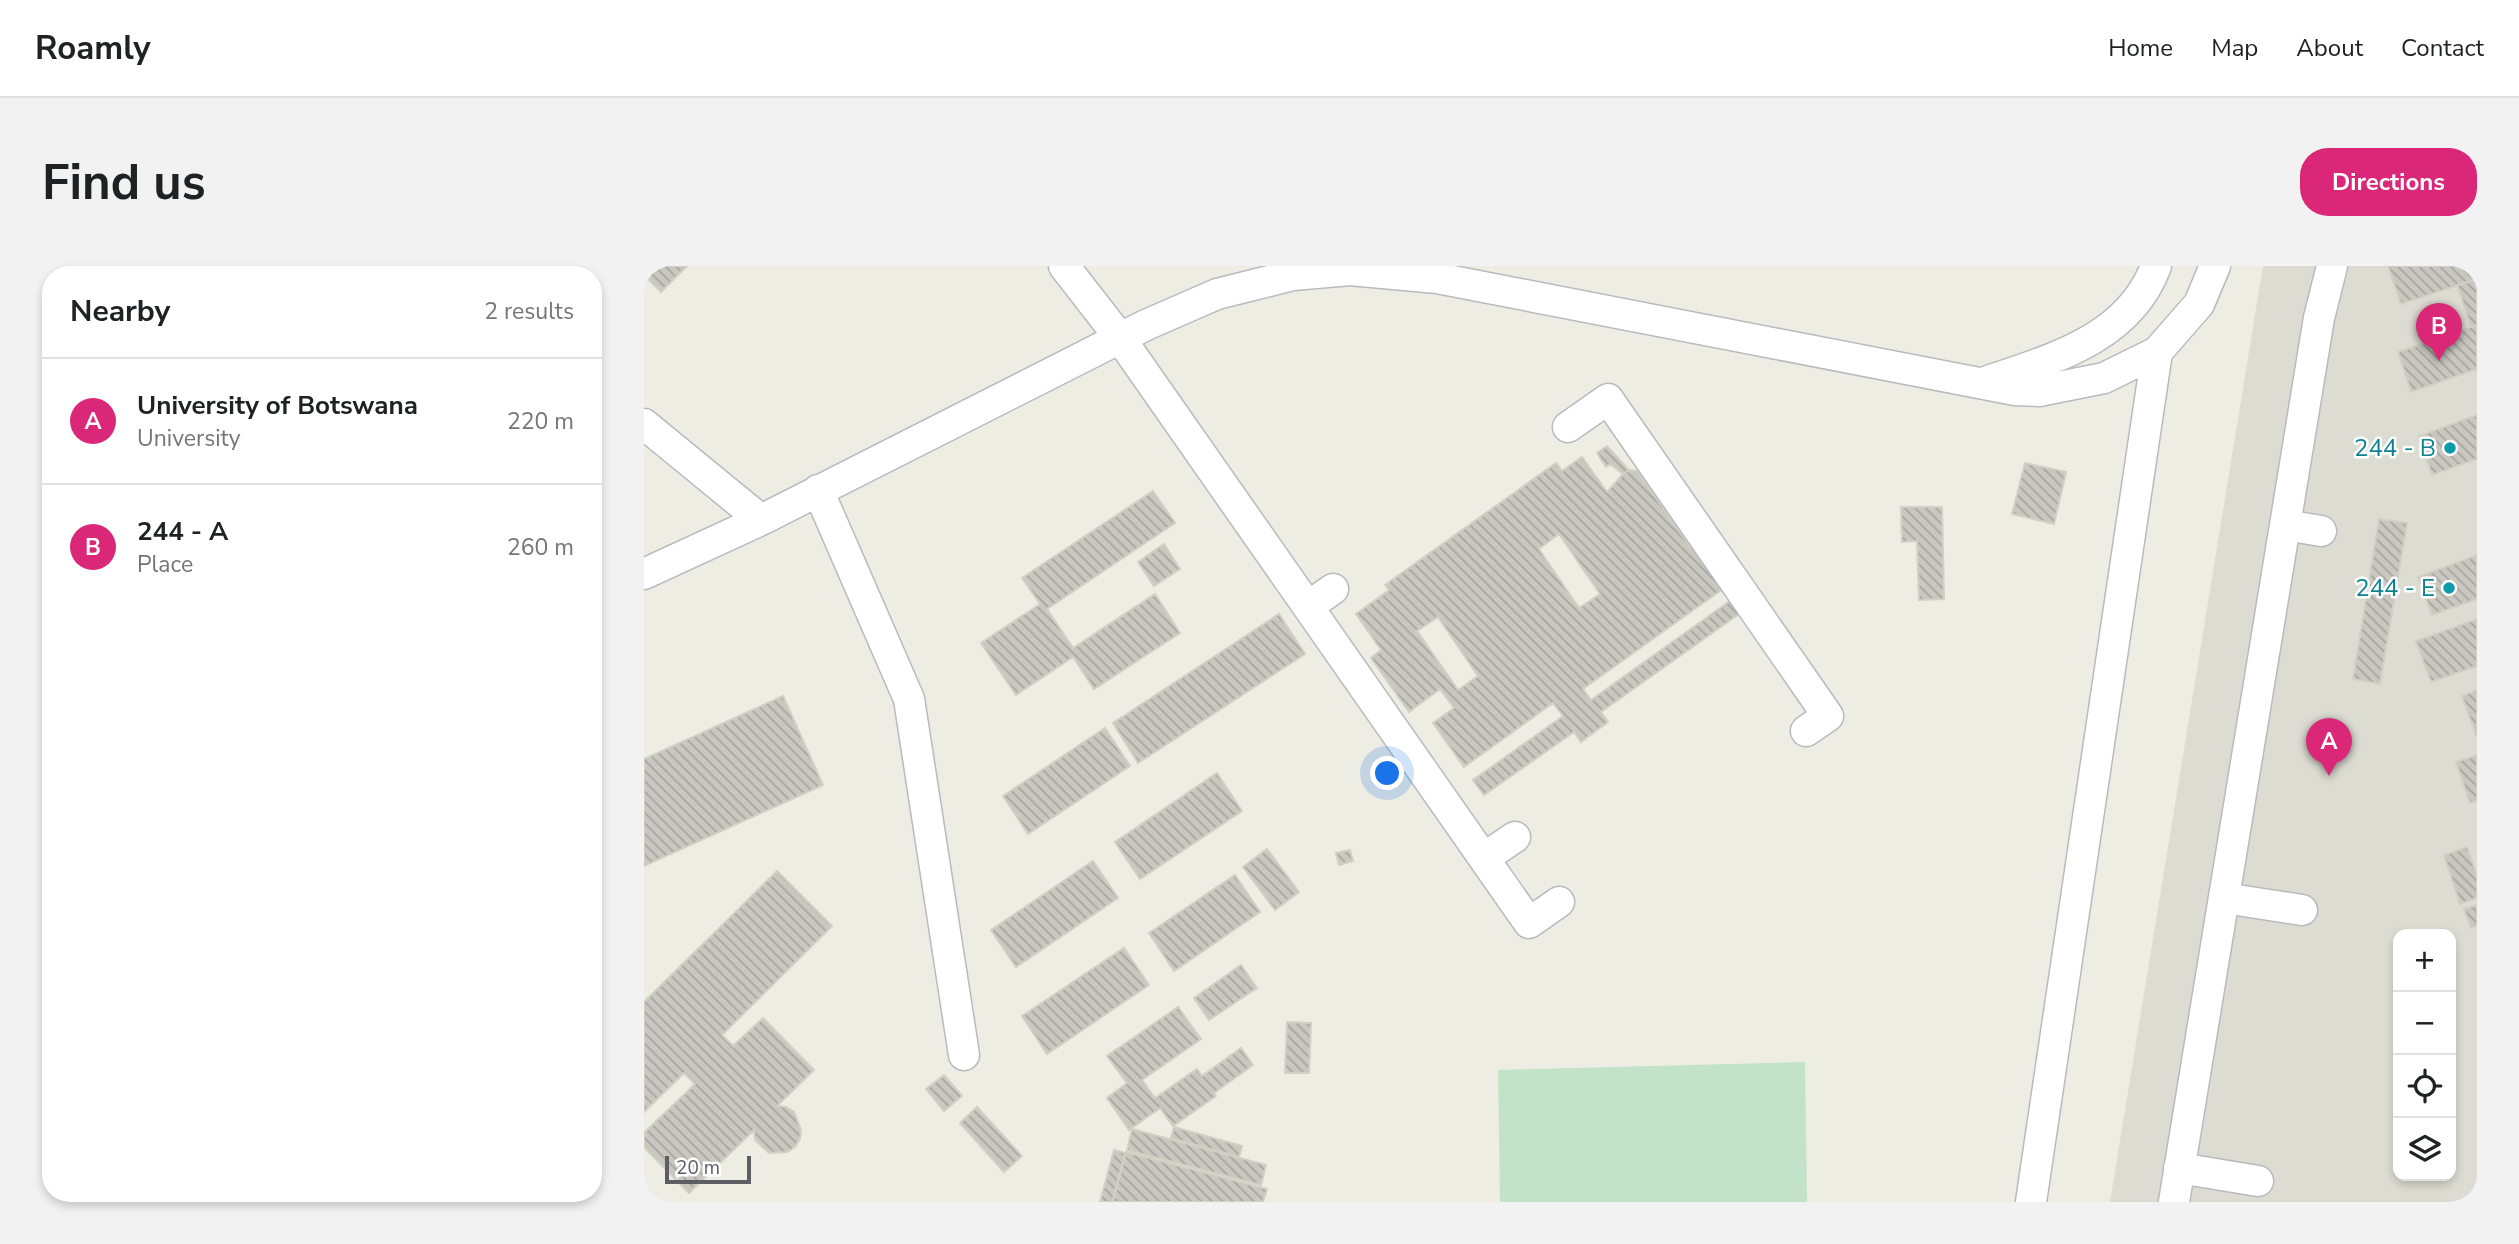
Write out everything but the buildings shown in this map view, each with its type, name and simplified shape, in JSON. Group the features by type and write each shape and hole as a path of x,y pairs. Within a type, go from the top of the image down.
{"street":[{"path":"1064,266 1120,338 1529,923 1559,902"},
{"path":"1985,383 2077,348 2118,323 2148,288 2156,266"},
{"path":"644,574 761,520 1120,338 1217,294 1293,275 1350,270 1437,278 2015,390 2039,391 2104,377 2157,352 2199,304 2215,266"},
{"path":"2174,1202 2319,318 2332,266"},
{"path":"2031,1202 2157,352"},
{"path":"1568,427 1608,399 1772,659 1828,716 1806,731"},
{"path":"644,424 761,520"},
{"path":"818,490 909,699 964,1055"},
{"path":"2285,525 2321,531"},
{"path":"1309,606 1333,589"},
{"path":"1484,858 1514,836"},
{"path":"2224,898 2302,910"},
{"path":"2179,1168 2258,1181"}],"shaded area":[{"path":"2263,266 2477,266 2477,1202 2110,1202"}],"green space":[{"path":"1805,1062 1807,1202 1500,1202 1498,1070"}],"place":[{"name":"244 - A","path":"2439,361"},
{"name":"244 - B","path":"2450,448"},
{"name":"244 - E","path":"2449,588"},
{"name":"University of Botswana","path":"2329,776"}]}
